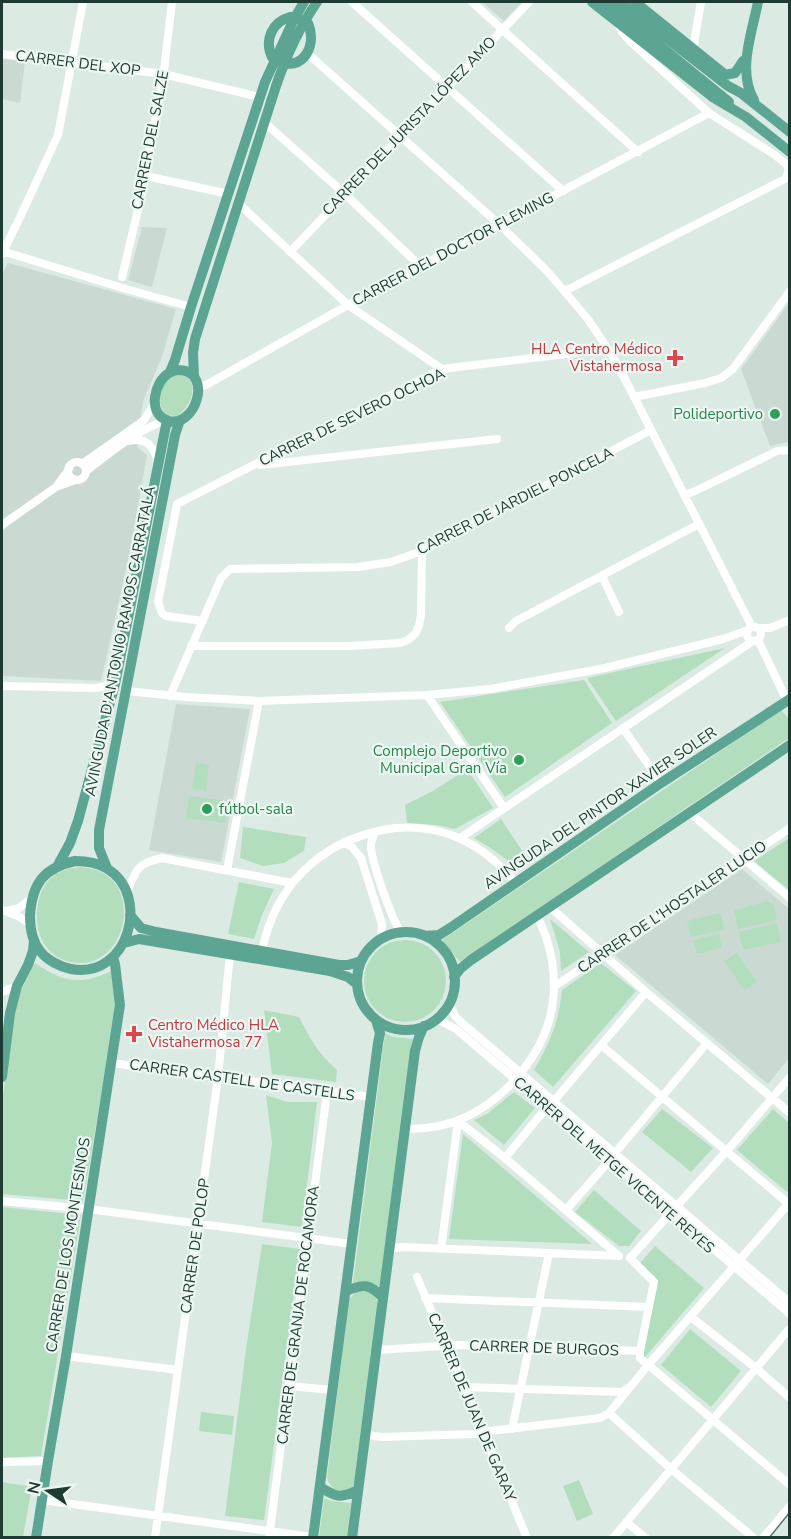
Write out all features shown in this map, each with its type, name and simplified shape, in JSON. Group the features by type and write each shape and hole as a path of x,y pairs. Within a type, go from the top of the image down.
{"main road":[{"path":"280,62 264,122 195,339 193,354 197,398 190,413 180,420 166,420 158,412 155,402 157,388 170,372 175,360 260,96 280,62 300,19 304,2"},
{"path":"300,19 317,2"},
{"path":"592,2 714,98 746,117"},
{"path":"606,2 789,152"},
{"path":"620,2 789,132"},
{"path":"758,2 748,48 746,74 750,93 760,108"},
{"path":"638,3 732,81 741,93"},
{"path":"283,19 300,19 308,23 312,38 308,54 294,63 280,62 270,52 272,30 283,19"},
{"path":"725,75 735,73 748,48"},
{"path":"743,61 740,83 746,117"},
{"path":"170,372 187,371 196,381"},
{"name":"AVINGUDA D'ANTONIO RAMOS CARRATALÁ","path":"58,865 70,843 78,821 115,684 166,420"},
{"name":"AVINGUDA D'ANTONIO RAMOS CARRATALÁ","path":"107,868 99,848 99,830 175,435 180,420"},
{"name":"AVINGUDA DEL PINTOR XAVIER SOLER","path":"425,936 440,935 661,783 789,701"},
{"path":"454,977 468,963 789,745"},
{"path":"75,861 91,862 107,868 119,879 127,892 130,925 124,943 113,957 95,968 81,971 53,962 40,951 34,940 30,924 32,898 36,886 58,865 75,861"},
{"path":"130,915 141,928 339,965 361,962"},
{"path":"401,932 418,933 425,936 435,942 447,955 453,969 453,991 449,1003 437,1018 424,1026 409,1030 388,1027 376,1020 365,1008 358,992 357,972 361,962 369,948 381,939 401,932"},
{"path":"124,943 140,939 330,971 348,977 357,984"},
{"path":"2,1077 10,1013 17,986 33,951 34,940"},
{"name":"CARRER DE LOS MONTESINOS","path":"36,1538 120,1005 113,957"},
{"path":"313,1537 380,1032 376,1020"},
{"path":"352,1538 415,1050 424,1026"},
{"path":"346,1291 357,1286 370,1286 383,1298"},
{"path":"320,1487 337,1496 346,1496 358,1490"}],"street":[{"path":"83,2 58,135 2,252 191,307"},
{"name":"CARRER DEL SALZE","path":"122,277 146,176 144,173 155,123 172,2"},
{"path":"352,2 563,191"},
{"path":"472,2 638,152"},
{"name":"CARRER DEL JURISTA LÓPEZ AMO","path":"290,252 529,2"},
{"path":"694,50 701,2"},
{"path":"565,291 784,179 789,171 787,165 775,155 710,113 631,42 617,22"},
{"path":"677,36 689,33 697,22"},
{"name":"CARRER DEL XOP","path":"2,54 163,74 260,96"},
{"path":"308,54 500,225 548,272 587,318 608,349 634,397 789,701"},
{"name":"CARRER DEL DOCTOR FLEMING","path":"196,381 206,385 420,266 710,113"},
{"path":"264,122 420,266"},
{"path":"146,176 229,194"},
{"path":"238,203 348,305 442,369"},
{"path":"107,283 114,283 122,277 124,283 132,290"},
{"path":"634,397 721,378 733,369 789,291"},
{"name":"CARRER DE SEVERO OCHOA","path":"177,504 442,369 608,349"},
{"path":"2,525 56,487 82,479 84,467 143,421 155,402"},
{"path":"84,467 151,425 166,420"},
{"name":"CARRER DE JARDIEL PONCELA","path":"170,696 222,578 230,569 358,567 391,562 422,551 651,430"},
{"path":"126,441 138,439 149,444 158,462"},
{"path":"253,466 497,439"},
{"path":"684,495 777,451 789,450"},
{"path":"56,487 75,463 84,467"},
{"path":"69,468 69,475 76,480"},
{"name":"AVINGUDA D'ANTONIO RAMOS CARRATALÁ","path":"177,504 158,602 162,613 166,616 202,621"},
{"path":"509,628 516,621 699,524"},
{"path":"191,646 349,646 400,643 408,640 415,634 421,615 422,551"},
{"path":"602,576 619,612"},
{"path":"126,691 259,701 427,695 490,689 654,657 735,636 753,634 789,620"},
{"path":"460,838 730,656 753,634"},
{"path":"723,639 732,647 730,656"},
{"path":"2,686 96,688 115,684"},
{"path":"427,695 504,808"},
{"path":"227,870 259,701"},
{"path":"623,728 661,783"},
{"path":"690,813 789,898"},
{"path":"262,951 272,916 292,883 316,860 344,842 375,832 418,828 460,838 491,858 516,883"},
{"name":"CARRER DE L'HOSTALER LUCIO","path":"555,986 789,828"},
{"path":"375,832 370,842 371,854 391,914 401,932"},
{"path":"344,842 352,847 361,858 382,924 381,939"},
{"path":"127,892 136,873 147,861 162,858 292,883"},
{"path":"4,911 19,908 32,898"},
{"path":"550,907 789,1113"},
{"path":"4,911 30,924"},
{"path":"405,1129 441,1126 458,1121 489,1104 518,1077 535,1054 552,1010 555,986 550,949 537,916"},
{"name":"CARRER DE POLOP","path":"155,1538 218,1077 230,954"},
{"path":"2,992 17,986"},
{"path":"506,1158 646,992"},
{"name":"CARRER DEL METGE VICENTE REYES","path":"449,1003 454,1016 518,1077"},
{"name":"CARRER DEL METGE VICENTE REYES","path":"437,1018 456,1029 615,1154 733,1267 789,1314"},
{"path":"615,1154 707,1043"},
{"path":"365,1433 382,1437 475,1434 600,1418 609,1413 739,1259 789,1204 601,1045"},
{"name":"CARRER CASTELL DE CASTELLS","path":"112,1063 371,1097"},
{"path":"630,1258 789,1077"},
{"name":"CARRER DE GRANJA DE ROCAMORA","path":"269,1534 327,1092"},
{"name":"CARRER DEL METGE VICENTE REYES","path":"550,1104 609,1161 739,1259 789,1303"},
{"path":"458,1121 506,1158 619,1256"},
{"path":"441,1249 458,1121"},
{"path":"566,1210 609,1161"},
{"path":"2,1201 88,1209 352,1244"},
{"path":"389,1250 403,1247 630,1258 654,1282 640,1358 789,1485"},
{"path":"512,1429 549,1253"},
{"name":"CARRER DE JUAN DE GARAY","path":"417,1277 527,1538"},
{"path":"425,1298 649,1307"},
{"path":"691,1317 756,1368 789,1398"},
{"path":"613,1538 789,1328"},
{"name":"CARRER DE BURGOS","path":"376,1350 446,1346 640,1351"},
{"path":"66,1356 178,1370"},
{"path":"289,1386 332,1390"},
{"path":"464,1387 622,1392 630,1387"},
{"path":"609,1413 670,1468 754,1538"},
{"path":"2,1462 48,1461"},
{"path":"43,1500 269,1534 313,1537"},
{"path":"763,1538 789,1506"},
{"path":"626,1521 646,1538"}],"shaded area":[{"path":"482,2 522,2 504,21"},
{"path":"2,59 25,61 20,103 2,99"},
{"path":"142,227 167,228 152,287 128,280"},
{"path":"8,263 176,309 162,357 143,401 137,447 147,455 130,551 101,681 2,676 2,531 8,526 2,519 2,274"},
{"path":"789,303 789,440 770,446 741,369"},
{"path":"176,704 250,709 221,862 149,850"},
{"path":"742,869 789,909 789,1058 768,1084 615,955"}],"green space":[{"path":"176,374 190,380 192,392 187,406 177,416 166,415 160,404 161,393 166,382"},
{"path":"725,648 616,721 587,678"},
{"name":"Complejo Deportivo Municipal Gran Vía","path":"584,680 612,723 505,797 440,702"},
{"path":"781,710 789,719 789,738 460,962 442,940"},
{"path":"196,763 209,765 206,791 192,789"},
{"path":"467,769 493,808 455,829 407,823 405,805 433,791"},
{"name":"fútbol-sala","path":"189,796 228,801 225,823 186,818"},
{"path":"501,819 529,861 518,868 474,838"},
{"path":"243,827 306,837 304,851 284,863 263,866 240,858"},
{"path":"789,838 789,890 754,861"},
{"path":"81,867 103,873 114,883 121,896 124,910 117,940 96,960 81,963 61,959 47,948 39,931 37,911 41,893 51,878 65,870"},
{"path":"239,882 274,889 254,939 228,934"},
{"path":"768,901 774,906 777,920 738,929 734,910"},
{"path":"721,913 724,930 691,937 687,921"},
{"path":"550,919 589,952 561,971 560,952"},
{"path":"777,923 781,942 743,950 739,932"},
{"path":"719,934 722,948 697,954 693,940"},
{"path":"405,940 421,943 434,952 443,965 446,981 443,997 434,1010 421,1019 405,1022 389,1019 376,1010 367,997 364,981 367,965 376,952 389,943"},
{"path":"737,953 757,982 744,990 724,961"},
{"path":"35,963 55,975 72,980 91,978 112,971 116,1008 83,1201 2,1194 2,1104 13,1018 21,990"},
{"path":"601,963 636,991 553,1087 534,1070 553,1032 562,990"},
{"path":"264,1010 299,1017 320,1052 337,1070 336,1082 272,1074"},
{"path":"385,1033 393,1037 413,1039 380,1287 367,1282 353,1283"},
{"path":"514,1092 535,1108 504,1145 474,1120 487,1114"},
{"path":"266,1095 287,1102 317,1102 302,1227 262,1222 272,1143"},
{"path":"662,1109 713,1148 691,1172 642,1132"},
{"path":"773,1109 789,1123 790,1188 787,1192 737,1150"},
{"path":"463,1134 592,1244 449,1239"},
{"path":"594,1190 641,1231 629,1246 619,1246 575,1212"},
{"path":"2,1207 81,1215 41,1456 2,1458"},
{"path":"262,1244 300,1249 264,1520 225,1516"},
{"path":"655,1246 704,1288 640,1363 657,1279 640,1263"},
{"path":"363,1290 373,1295 378,1304 355,1483 348,1490 339,1491 332,1486 327,1477 349,1299 356,1292"},
{"path":"690,1329 741,1371 711,1407 661,1365"},
{"path":"201,1412 234,1416 232,1435 199,1431"},
{"path":"579,1480 593,1514 577,1521 563,1486"},
{"path":"2,1482 32,1487 23,1537 2,1537"},
{"path":"324,1498 351,1503 347,1537 319,1538"}],"tram line":[{"path":"769,1538 790,1512"}],"place":[{"name":"HLA Centro Médico Vistahermosa","path":"675,358"},
{"name":"Polideportivo","path":"775,414"},
{"name":"Complejo Deportivo Municipal Gran Vía","path":"519,760"},
{"name":"fútbol-sala","path":"207,809"},
{"name":"Centro Médico HLA Vistahermosa 77","path":"134,1034"}]}
